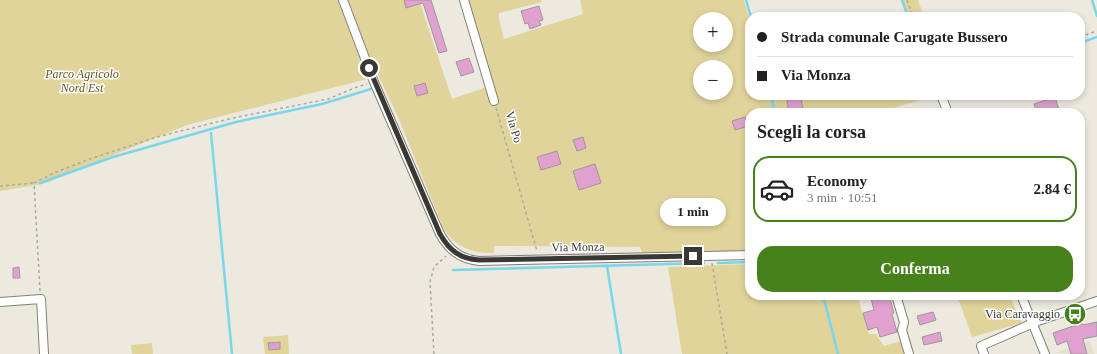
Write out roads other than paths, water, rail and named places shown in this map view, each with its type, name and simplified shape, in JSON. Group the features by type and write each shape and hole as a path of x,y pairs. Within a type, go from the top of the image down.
{"street":[{"name":"Via Monza","path":"342,0 374,82 440,234 451,250 457,255 475,260 745,255"},
{"name":"Via Po","path":"464,0 494,101"},
{"path":"0,302 41,299 44,354"},
{"path":"897,300 904,322 902,330 909,354"},
{"path":"1023,300 1045,354"},
{"path":"984,354 981,346 1033,323 1097,301"}],"waterway":[{"path":"746,0 750,12"},
{"path":"902,0 906,12"},
{"path":"1092,0 1097,16"},
{"path":"1085,41 1097,37"},
{"path":"40,183 113,157 236,122 322,104 371,89"},
{"path":"772,100 774,108"},
{"path":"211,133 232,354"},
{"path":"718,263 745,262"},
{"path":"453,270 704,263"},
{"path":"607,266 621,354"},
{"path":"824,300 838,354"}],"place":[{"name":"Via Caravaggio","path":"1075,314"}],"park label":[{"name":"Parco Agricolo Nord Est","path":"82,81"}]}
